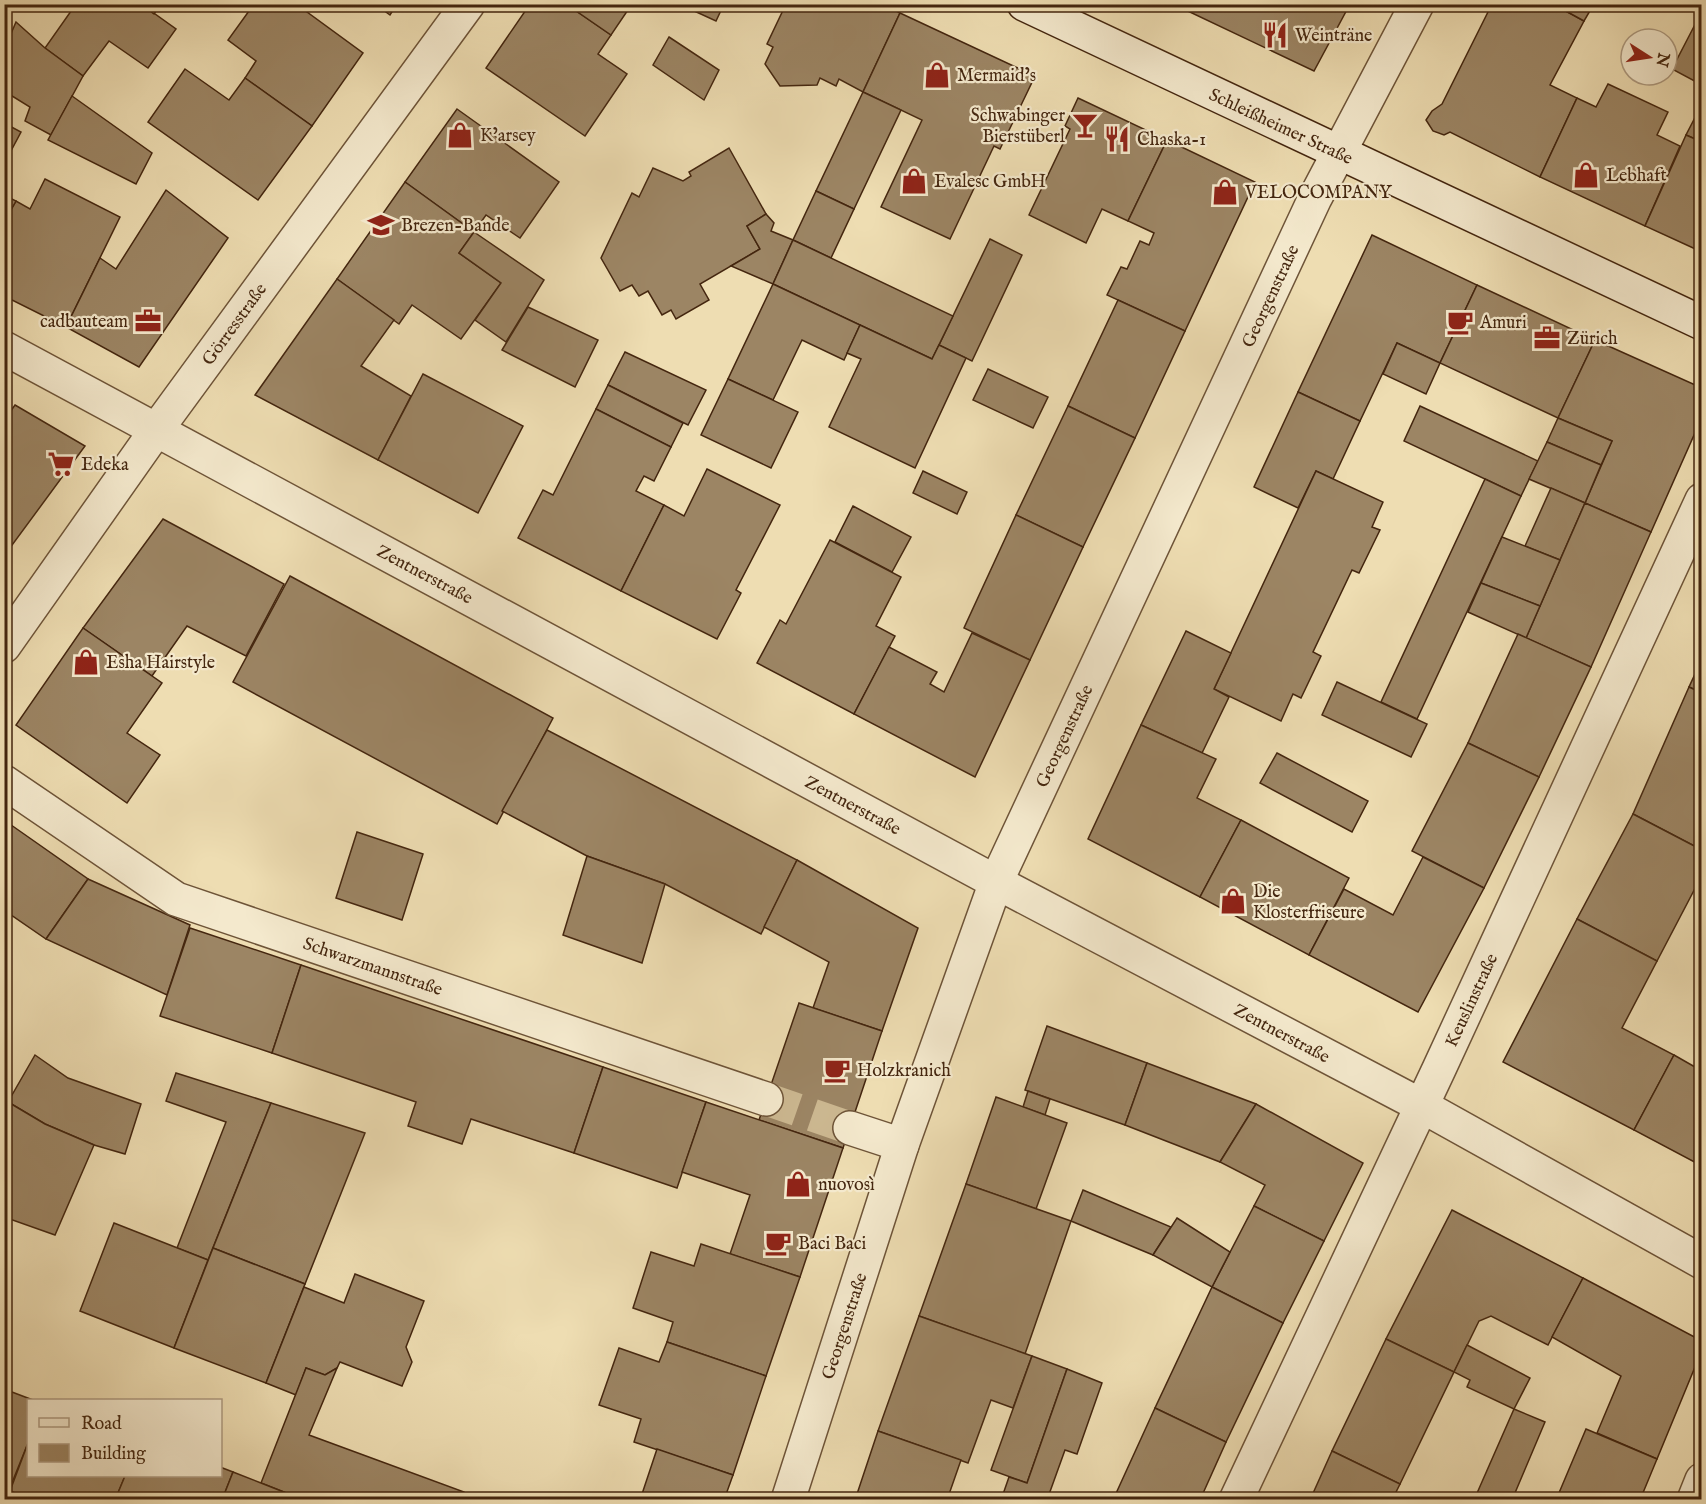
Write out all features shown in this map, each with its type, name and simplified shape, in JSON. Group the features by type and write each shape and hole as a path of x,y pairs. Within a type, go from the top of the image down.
{"street":[{"name":"Görresstraße","path":"4,646 157,429 468,4"},
{"name":"Schleißheimer Straße","path":"1024,4 1701,323"},
{"name":"Georgenstraße","path":"788,1500 902,1145 996,882 1311,208 1417,4"},
{"name":"Zentnerstraße","path":"4,348 996,882 1422,1106 1701,1262"},
{"name":"Keuslinstraße","path":"1236,1500 1422,1106 1701,500"},
{"name":"Schwarzmannstraße","path":"4,782 176,899 766,1100"},
{"path":"850,1128 902,1145"},
{"path":"1694,1500 1701,1480"}],"building":[{"path":"76,4 141,4 176,29 148,68 109,41 83,76 45,48"},
{"path":"141,4 161,4 154,14"},
{"path":"254,4 296,4 363,53 312,126 245,78 256,61 228,40"},
{"path":"375,4 397,4 390,15"},
{"path":"530,4 566,4 611,35 598,54 627,74 585,136 486,68"},
{"path":"566,4 632,4 611,35"},
{"path":"679,4 724,4 716,21"},
{"path":"786,4 883,4 900,13 863,92 839,79 836,86 820,78 817,85 780,86 765,64 773,47 767,44"},
{"path":"1173,4 1350,4 1314,71"},
{"path":"1492,4 1553,4 1584,21 1550,85 1577,98 1540,177 1450,132 1444,135 1433,131 1426,120 1432,111 1442,104"},
{"path":"1553,4 1594,4 1584,21"},
{"path":"1702,11 1702,85 1679,73 1679,55"},
{"path":"900,13 1035,76 1000,149 994,146 950,239 881,207 922,120 863,92"},
{"path":"16,22 45,48 83,76 51,135 25,121 30,107 4,91 4,50"},
{"path":"669,37 719,70 704,100 653,65"},
{"path":"185,69 229,100 245,78 312,126 258,200 148,122"},
{"path":"1608,84 1668,112 1657,135 1680,146 1645,226 1540,177 1577,98 1596,107"},
{"path":"863,92 901,110 854,209 816,191"},
{"path":"72,96 152,153 136,184 48,140"},
{"path":"1078,98 1167,140 1128,221 1102,209 1086,243 1029,215 1070,129 1065,126"},
{"path":"1702,104 1702,142 1686,135"},
{"path":"457,109 559,182 520,238 486,215 474,232 405,182"},
{"path":"4,123 21,132 4,164"},
{"path":"1686,135 1702,142 1702,252 1645,226"},
{"path":"1167,140 1255,182 1185,331 1107,295 1121,267 1127,269 1140,241 1149,245 1154,233 1128,221"},
{"path":"729,148 766,214 747,226 760,249 700,284 709,300 676,319 671,310 662,315 648,291 639,296 632,285 620,291 601,258 632,193 639,197 653,168 683,181 691,176 689,172"},
{"path":"45,179 120,217 66,327 4,296 4,222 16,201 30,209"},
{"path":"405,182 474,232 459,253 501,283 461,339 412,305 399,324 337,279"},
{"path":"166,190 228,238 139,367 66,327 100,258 116,269"},
{"path":"816,191 854,209 831,258 793,240"},
{"path":"4,195 16,201 4,222"},
{"path":"766,214 774,223 771,231 793,240 773,284 731,266 760,249 747,226"},
{"path":"474,232 544,280 506,342 475,320 501,283 459,253"},
{"path":"1372,235 1477,285 1440,363 1397,343 1360,421 1298,392"},
{"path":"990,239 1022,255 972,361 939,345"},
{"path":"793,240 953,316 932,359 773,284"},
{"path":"337,279 394,320 361,366 411,396 378,460 255,395"},
{"path":"773,284 860,325 844,360 802,340 773,400 728,379"},
{"path":"1477,285 1595,340 1558,418 1440,363"},
{"path":"1118,300 1185,331 1135,438 1068,406"},
{"path":"528,307 598,340 575,387 502,350"},
{"path":"860,325 932,359 939,345 966,358 915,468 829,427 861,359 847,353"},
{"path":"1595,340 1702,388 1702,417 1651,532 1585,503 1612,441 1558,418"},
{"path":"1397,343 1440,363 1426,394 1383,374"},
{"path":"625,352 706,390 688,425 608,385"},
{"path":"988,369 1048,397 1033,428 973,400"},
{"path":"423,374 523,426 478,513 378,460"},
{"path":"728,379 798,412 771,468 701,435"},
{"path":"608,385 683,423 671,447 596,409"},
{"path":"1298,392 1360,421 1333,479 1316,471 1298,508 1254,487"},
{"path":"15,405 85,446 4,556 4,409 10,412"},
{"path":"1068,406 1135,438 1083,547 1016,515"},
{"path":"1420,406 1538,461 1521,496 1404,441"},
{"path":"596,409 671,447 654,481 644,476 636,491 664,505 621,591 518,538 543,490 553,495"},
{"path":"1558,418 1612,441 1601,465 1547,442"},
{"path":"1547,442 1601,465 1585,503 1529,479"},
{"path":"707,469 780,505 736,590 741,593 717,639 621,591 664,505 684,516"},
{"path":"923,471 967,492 957,514 913,493"},
{"path":"1316,471 1383,502 1372,527 1380,530 1359,573 1352,570 1313,652 1321,656 1301,698 1293,694 1281,721 1214,689"},
{"path":"1485,479 1521,496 1417,719 1381,702"},
{"path":"1551,488 1585,503 1560,560 1525,546"},
{"path":"1585,503 1651,532 1591,667 1526,638"},
{"path":"853,506 911,537 892,572 835,542"},
{"path":"1016,515 1083,547 1030,660 964,628"},
{"path":"163,519 284,584 246,656 187,626 152,676 83,628"},
{"path":"1502,537 1560,560 1540,606 1481,583"},
{"path":"830,540 901,577 876,626 895,636 854,714 757,663 780,620 786,624"},
{"path":"290,576 553,718 497,824 233,682"},
{"path":"1481,583 1540,606 1526,638 1468,612"},
{"path":"83,628 162,683 127,733 160,755 127,803 16,725"},
{"path":"1186,631 1231,653 1214,689 1229,697 1202,753 1141,725"},
{"path":"972,633 1030,660 975,777 854,714 889,647 937,672 930,684 944,692"},
{"path":"1518,634 1591,667 1539,777 1468,743"},
{"path":"1702,659 1702,693 1689,687"},
{"path":"1337,682 1427,724 1411,757 1322,715"},
{"path":"1689,687 1702,693 1702,850 1633,814"},
{"path":"1141,725 1216,759 1197,798 1241,820 1200,897 1088,839"},
{"path":"547,730 797,860 761,934 665,884 587,856 502,811"},
{"path":"1468,743 1539,777 1484,888 1412,851"},
{"path":"1277,753 1368,801 1352,832 1260,783"},
{"path":"1633,814 1702,850 1702,875 1657,961 1577,919"},
{"path":"4,820 88,879 46,939 4,910"},
{"path":"1241,820 1349,878 1309,955 1200,897"},
{"path":"357,832 423,854 402,920 336,898"},
{"path":"587,856 665,884 642,963 563,935"},
{"path":"1423,857 1484,888 1418,1012 1309,955 1344,889 1393,915"},
{"path":"797,860 918,928 882,1031 813,1008 829,962 764,927"},
{"path":"88,879 190,925 167,995 46,939"},
{"path":"1577,919 1657,961 1622,1028 1674,1055 1634,1130 1503,1062"},
{"path":"190,928 301,965 272,1053 160,1016"},
{"path":"301,965 603,1067 574,1153 471,1119 462,1144 408,1126 416,1102 272,1053"},
{"path":"799,1003 882,1031 843,1148 759,1120"},
{"path":"1047,1026 1147,1063 1125,1125 1025,1090"},
{"path":"35,1055 68,1078 141,1104 125,1154 94,1145 45,1124 8,1102"},
{"path":"1674,1055 1702,1071 1702,1166 1634,1130"},
{"path":"1147,1063 1256,1104 1220,1162 1125,1125"},
{"path":"603,1067 706,1102 677,1188 574,1153"},
{"path":"176,1073 271,1103 208,1260 177,1248 226,1122 166,1101"},
{"path":"1028,1091 1050,1099 1045,1115 1023,1107"},
{"path":"996,1097 1067,1123 1036,1209 966,1184"},
{"path":"8,1102 45,1124 94,1145 55,1235 4,1217 4,1180 9,1170 4,1167 4,1107"},
{"path":"706,1102 843,1148 800,1277 730,1254 750,1195 682,1172"},
{"path":"271,1103 365,1133 305,1284 213,1248"},
{"path":"1256,1104 1363,1163 1324,1241 1254,1206 1265,1185 1220,1162"},
{"path":"966,1184 1071,1221 1025,1354 919,1316"},
{"path":"1083,1190 1171,1227 1153,1255 1071,1221"},
{"path":"1254,1206 1324,1241 1283,1323 1212,1287"},
{"path":"1452,1210 1583,1278 1548,1345 1491,1316 1479,1321 1454,1372 1386,1339"},
{"path":"1177,1218 1230,1252 1212,1287 1153,1255"},
{"path":"114,1223 208,1260 174,1348 80,1311"},
{"path":"701,1244 800,1277 766,1376 667,1342 673,1322 633,1308 651,1252 694,1266"},
{"path":"213,1248 305,1284 266,1383 174,1348"},
{"path":"355,1274 424,1301 406,1347 412,1362 402,1386 340,1362 337,1368 325,1375 306,1368 296,1395 266,1383 304,1287 344,1303"},
{"path":"1583,1278 1702,1341 1702,1350 1657,1459 1597,1433 1621,1376 1552,1337"},
{"path":"1212,1287 1283,1323 1226,1442 1155,1408"},
{"path":"919,1316 1032,1356 1013,1408 991,1400 968,1463 878,1431"},
{"path":"1386,1339 1454,1372 1400,1484 1332,1451"},
{"path":"667,1342 766,1376 733,1475 634,1442 641,1419 599,1405 619,1348 659,1362"},
{"path":"1467,1345 1530,1378 1514,1409 1467,1387 1470,1380 1454,1372"},
{"path":"1032,1356 1067,1369 1027,1483 991,1470"},
{"path":"306,1368 325,1375 337,1368 309,1435 464,1492 464,1500 304,1500 261,1483"},
{"path":"1067,1369 1102,1383 1077,1454 1065,1450 1047,1500 1001,1500 1009,1477 1027,1483"},
{"path":"4,1389 30,1399 27,1399 27,1445 5,1500"},
{"path":"1155,1408 1226,1442 1200,1500 1113,1500"},
{"path":"1514,1409 1545,1422 1512,1500 1474,1500"},
{"path":"1586,1429 1657,1459 1640,1500 1556,1500"},
{"path":"878,1431 961,1460 947,1500 855,1500"},
{"path":"27,1446 27,1477 125,1477 115,1500 33,1500 10,1491"},
{"path":"657,1449 733,1475 724,1500 640,1500"},
{"path":"1332,1451 1400,1484 1392,1500 1310,1500"},
{"path":"222,1468 233,1472 222,1500 115,1500 125,1477 222,1477"},
{"path":"233,1472 261,1483 304,1500 222,1500"}],"tunnel":[{"path":"766,1099 850,1128"}],"place":[{"name":"Weinträne","path":"1275,35"},
{"name":"Mermaid’s","path":"937,75"},
{"name":"Schwabinger Bierstüberl","path":"1085,125"},
{"name":"K’arsey","path":"460,135"},
{"name":"Chaska-1","path":"1117,139"},
{"name":"Lebhaft","path":"1586,175"},
{"name":"Evalesc GmbH","path":"914,181"},
{"name":"VELOCOMPANY","path":"1225,192"},
{"name":"Brezen-Bande","path":"381,225"},
{"name":"cadbauteam","path":"148,321"},
{"name":"Amuri","path":"1460,322"},
{"name":"Zürich","path":"1547,338"},
{"name":"Edeka","path":"61,464"},
{"name":"Esha Hairstyle","path":"86,662"},
{"name":"Die Klosterfriseure","path":"1233,901"},
{"name":"Holzkranich","path":"837,1070"},
{"name":"nuovosì","path":"798,1184"},
{"name":"Baci Baci","path":"778,1243"}]}
